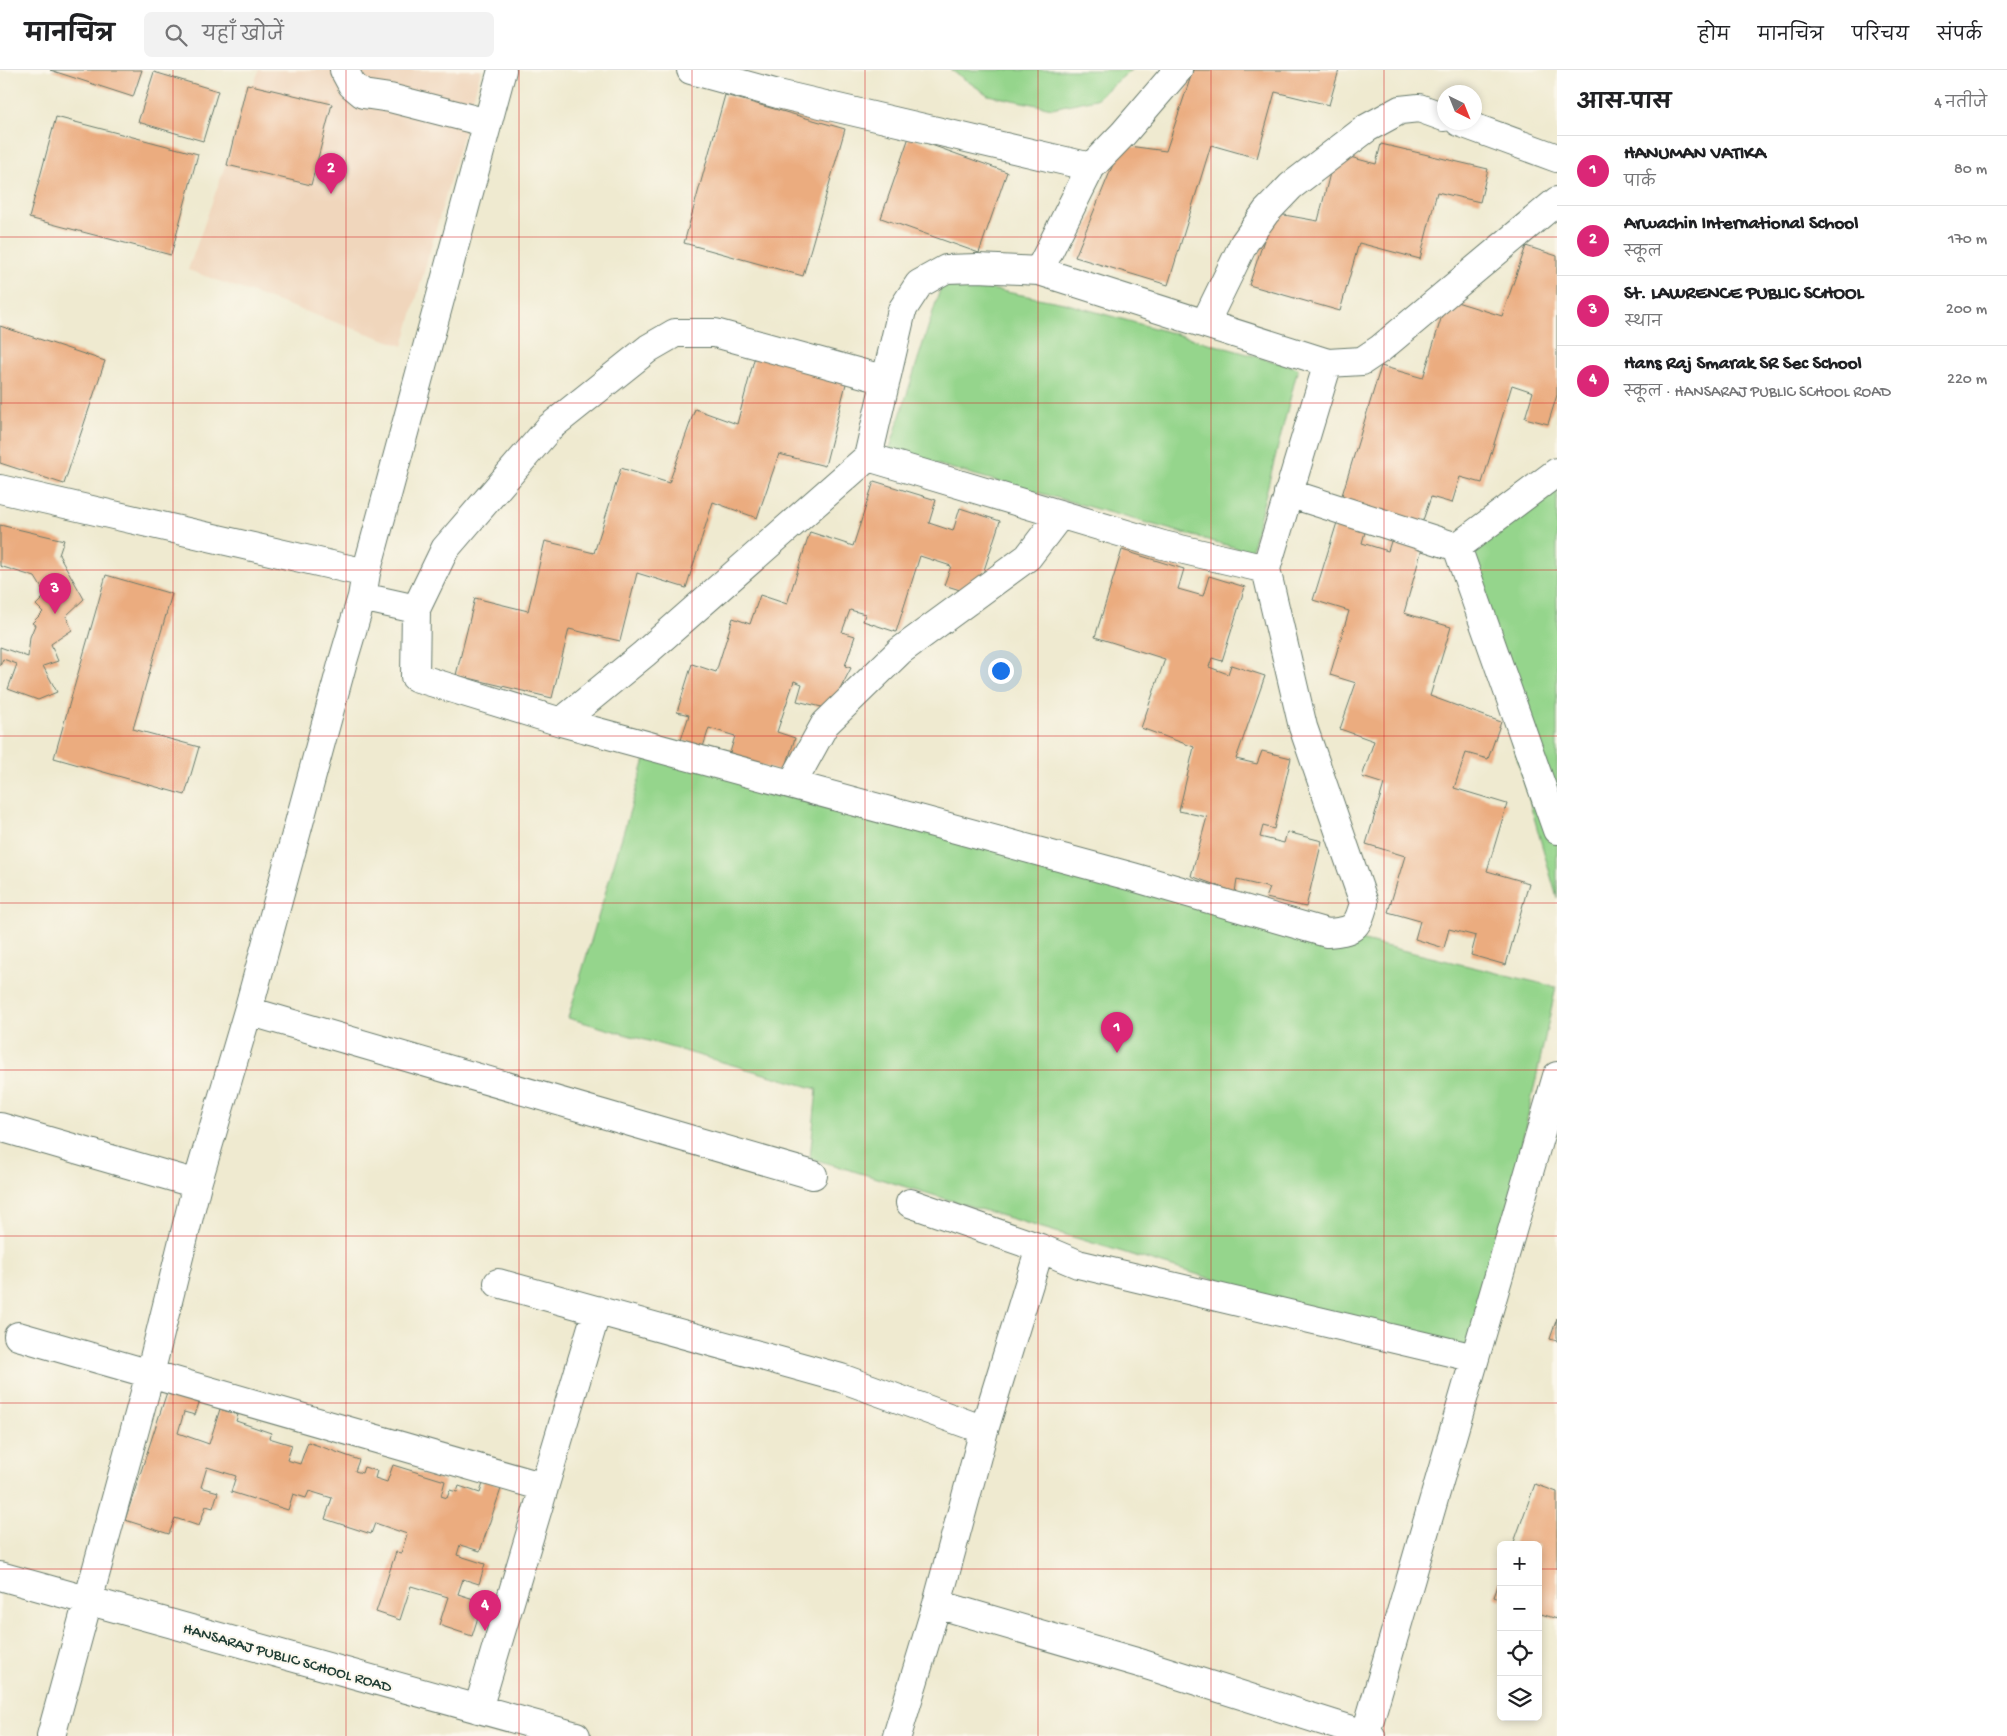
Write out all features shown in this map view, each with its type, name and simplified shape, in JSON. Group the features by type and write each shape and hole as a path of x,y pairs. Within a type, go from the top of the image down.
{"street":[{"path":"344,70 352,85 363,94 390,98 488,123"},
{"path":"52,1736 150,1374 197,1184 248,1011 502,70"},
{"path":"692,70 778,94 1091,167"},
{"path":"1039,271 1091,167 1178,70"},
{"path":"1205,323 1244,243 1266,212 1291,186 1367,128 1400,110 1419,108 1437,114"},
{"path":"1482,130 1557,158"},
{"path":"561,722 644,654 868,457 902,310 919,284 946,269 978,268 1039,271 1328,363 1362,361 1380,350 1557,201"},
{"path":"886,380 714,332 675,333 649,348 550,428 445,549 416,609 415,677 561,722 1133,877 1327,933 1347,931 1360,921 1364,903 1303,727 1266,569 1328,363"},
{"path":"868,457 1163,545 1266,569"},
{"path":"1457,547 1557,472"},
{"path":"0,488 364,585 416,609"},
{"path":"1288,493 1457,547"},
{"path":"792,784 825,724 900,651 1028,558 1060,515"},
{"path":"1457,547 1557,830"},
{"path":"248,1011 813,1175"},
{"path":"936,1604 1143,1664 1367,1736 1557,1076"},
{"path":"0,1128 197,1184"},
{"path":"910,1203 1040,1248 1078,1264 1475,1358"},
{"path":"897,1736 984,1430 1040,1248"},
{"path":"498,1283 841,1378 984,1430"},
{"path":"478,1708 597,1310"},
{"path":"18,1336 544,1487"},
{"name":"HANSARAJ PUBLIC SCHOOL ROAD","path":"0,1576 576,1736"}],"shaded area":[{"path":"259,70 481,70 403,346 188,270"}],"green space":[{"path":"951,70 1131,70 1096,99 1052,108 988,95"},
{"path":"943,280 1064,303 1298,368 1251,552 889,451"},
{"path":"1557,470 1557,898 1457,547"},
{"path":"647,753 1134,886 1556,987 1475,1358 810,1158 817,1089 568,1018"}],"building":[{"path":"50,70 142,70 133,97"},
{"path":"1193,70 1339,70 1329,105 1275,92 1257,158 1211,145 1168,285 1075,257 1121,145 1166,151"},
{"path":"154,72 218,91 203,141 138,122"},
{"path":"247,84 332,104 311,185 227,165"},
{"path":"725,95 845,129 803,276 684,243"},
{"path":"56,117 198,154 171,255 29,218"},
{"path":"909,137 1007,172 979,253 881,218"},
{"path":"1381,144 1488,169 1480,202 1437,192 1420,259 1359,243 1340,311 1249,285 1273,213 1318,221 1335,153 1376,164"},
{"path":"1526,246 1557,256 1557,395 1548,424 1525,418 1533,392 1512,385 1482,483 1460,477 1452,503 1431,497 1422,523 1340,502 1381,366 1423,378 1447,299 1502,316"},
{"path":"0,326 105,361 64,484 0,463"},
{"path":"756,352 848,376 825,466 779,454 757,518 713,502 686,588 637,573 620,641 569,629 552,698 456,675 475,598 528,611 545,541 594,553 621,468 669,483 695,409 737,424"},
{"path":"874,481 936,500 929,523 953,531 960,508 1000,521 976,595 944,585 951,566 920,556 896,632 863,621 865,614 850,610 842,632 855,636 845,666 851,668 830,709 797,701 802,684 794,681 777,732 795,738 784,773 729,756 735,736 709,728 703,747 681,740 689,715 677,712 692,664 716,672 733,618 750,624 760,595 787,604 810,532 853,546"},
{"path":"1339,516 1367,525 1362,543 1388,551 1393,535 1423,545 1404,613 1451,627 1430,696 1501,722 1488,759 1466,753 1454,788 1507,804 1487,871 1529,883 1506,965 1471,955 1476,936 1449,929 1444,948 1415,939 1420,921 1388,912 1405,856 1366,844 1384,784 1362,777 1374,741 1340,729 1356,683 1330,675 1349,611 1313,600"},
{"path":"0,525 64,540 59,555 84,599 66,616 72,630 51,644 58,661 43,666 57,692 38,700 8,689 17,664 3,659 0,666 0,647 28,657 30,637 35,625 32,623 43,612 36,605 46,595 35,577 0,566"},
{"path":"1122,550 1184,569 1178,589 1203,596 1209,576 1245,587 1222,661 1212,658 1209,667 1228,674 1231,665 1265,676 1236,759 1257,764 1262,751 1291,758 1274,829 1263,826 1260,837 1284,843 1287,832 1322,841 1306,907 1266,898 1270,888 1237,880 1235,892 1191,876 1207,817 1179,811 1194,747 1141,728 1165,659 1095,637"},
{"path":"106,575 172,594 133,729 199,747 185,795 54,758"},
{"path":"1557,1318 1557,1341 1550,1339"},
{"path":"167,1392 199,1403 195,1415 184,1412 178,1433 209,1444 220,1409 238,1415 236,1421 271,1433 269,1438 292,1445 287,1460 300,1464 308,1442 359,1460 355,1471 362,1473 364,1467 377,1471 375,1478 387,1482 393,1465 445,1481 441,1496 447,1498 450,1490 457,1492 459,1486 480,1493 484,1480 502,1486 480,1551 460,1545 457,1555 485,1564 479,1584 463,1579 458,1594 483,1602 472,1636 439,1625 448,1597 411,1586 400,1620 376,1612 396,1552 401,1553 407,1534 375,1523 371,1534 325,1519 332,1498 309,1491 306,1498 293,1494 288,1510 231,1492 236,1476 207,1467 201,1487 218,1492 213,1508 206,1506 199,1526 175,1518 169,1534 125,1520"},
{"path":"1535,1484 1557,1492 1557,1619 1542,1614 1542,1541 1514,1541"}],"place":[{"name":"Arwachin International School","path":"331,194"},
{"name":"St. LAWRENCE PUBLIC SCHOOL","path":"55,614"},
{"name":"HANUMAN VATIKA","path":"1117,1053"},
{"name":"Hans Raj Smarak SR Sec School","path":"485,1631"}]}
